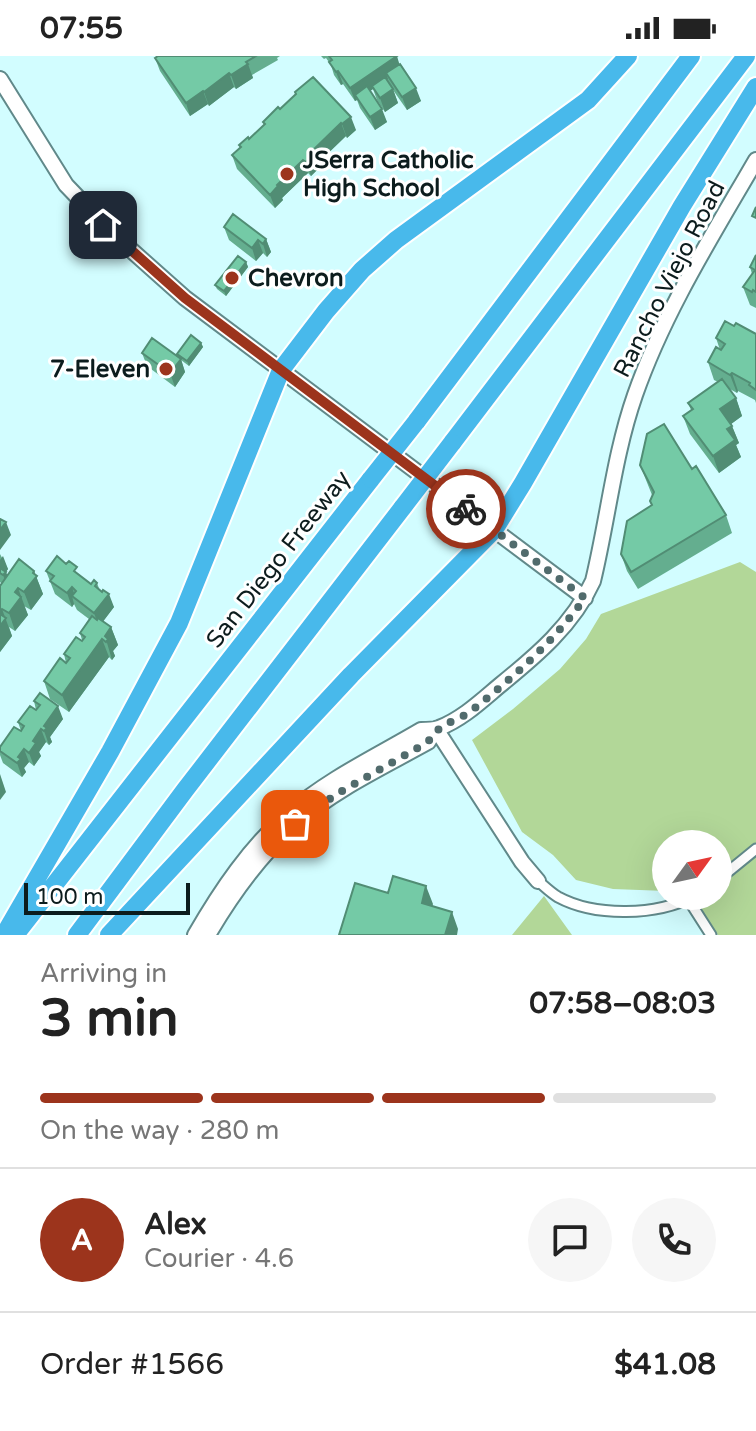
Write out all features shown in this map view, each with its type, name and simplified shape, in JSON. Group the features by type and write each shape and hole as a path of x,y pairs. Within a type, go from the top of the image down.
{"highway":[{"path":"4,935 110,752 179,623 281,370 362,270 396,240 588,100 628,56"},
{"name":"San Diego Freeway","path":"15,935 416,422 691,56"},
{"path":"77,935 746,56"},
{"path":"109,935 351,675 494,530 682,206 756,87"}],"main road":[{"path":"0,79 66,185 112,233 185,298 585,598"},
{"name":"Rancho Viejo Road","path":"195,935 223,888 256,846 289,813 312,795 421,730 436,729 469,713 550,642 585,598 593,581 618,460 639,383 682,290 756,160"},
{"path":"436,729 522,862 538,881"},
{"name":"Rancho Viejo Road","path":"208,935 230,898 262,857 295,824 330,799 428,742 436,729"}],"street":[{"path":"732,869 756,849"},
{"path":"538,881 558,897 600,910 652,910"},
{"path":"697,910 711,935"}],"green space":[{"path":"740,562 756,572 756,935 718,935 702,910 732,910 732,830 652,830 652,890 613,889 576,880 553,855 522,832 472,740 560,669 586,639 601,614"},
{"path":"544,896 572,935 512,935"}],"building":[{"path":"256,56 186,103 155,58"},
{"path":"329,56 397,56 350,88 329,62 332,60"},
{"path":"400,64 416,88 402,97 386,73"},
{"path":"313,77 351,117 314,149 317,151 306,162 303,160 270,195 232,155 278,107 280,109"},
{"path":"385,77 393,89 380,98 372,86"},
{"path":"367,86 382,109 370,117 355,95"},
{"path":"233,214 266,239 263,244 258,240 252,248 224,227"},
{"path":"756,255 756,292 752,292 743,287 755,270 750,267"},
{"path":"238,256 246,262 224,291 215,285"},
{"path":"725,321 734,326 736,323 756,334 756,390 750,383 708,362 716,347 721,350 725,344 716,338"},
{"path":"191,335 201,343 187,361 177,354"},
{"path":"152,338 181,359 170,373 142,353"},
{"path":"722,379 736,398 720,409 732,426 727,429 735,440 713,456 683,416 693,409 688,403"},
{"path":"664,424 692,469 696,466 726,515 631,572 621,554 627,521 652,505 650,501 654,492 640,465 647,434"},
{"path":"57,556 66,564 69,561 77,567 74,571 91,584 94,580 97,583 95,586 109,594 94,613 72,596 76,591 72,587 67,593 50,581 54,576 46,571"},
{"path":"19,559 37,576 24,592 18,588 15,592 21,597 9,613 2,609 0,612 0,586"},
{"path":"92,616 111,627 105,636 108,639 106,642 102,639 62,695 44,681 60,658 66,663 70,658 64,654 76,637 82,641 85,637 80,633"},
{"path":"40,693 58,706 44,726 47,728 44,731 41,729 29,753 24,749 17,763 0,751 0,747 14,727 21,731 24,726 18,722 30,706 36,710 40,705 34,701"},
{"path":"393,876 426,886 422,903 452,912 445,935 339,935 355,883 388,893"}],"way so far":[{"path":"295,824 335,795 428,742 436,729 469,713 550,642 585,598 466,509"}],"place":[{"name":"JSerra Catholic High School","path":"287,174"},
{"name":"Chevron","path":"232,278"},
{"name":"7-Eleven","path":"166,369"}],"route":[{"path":"103,225 185,298 466,509"}]}
